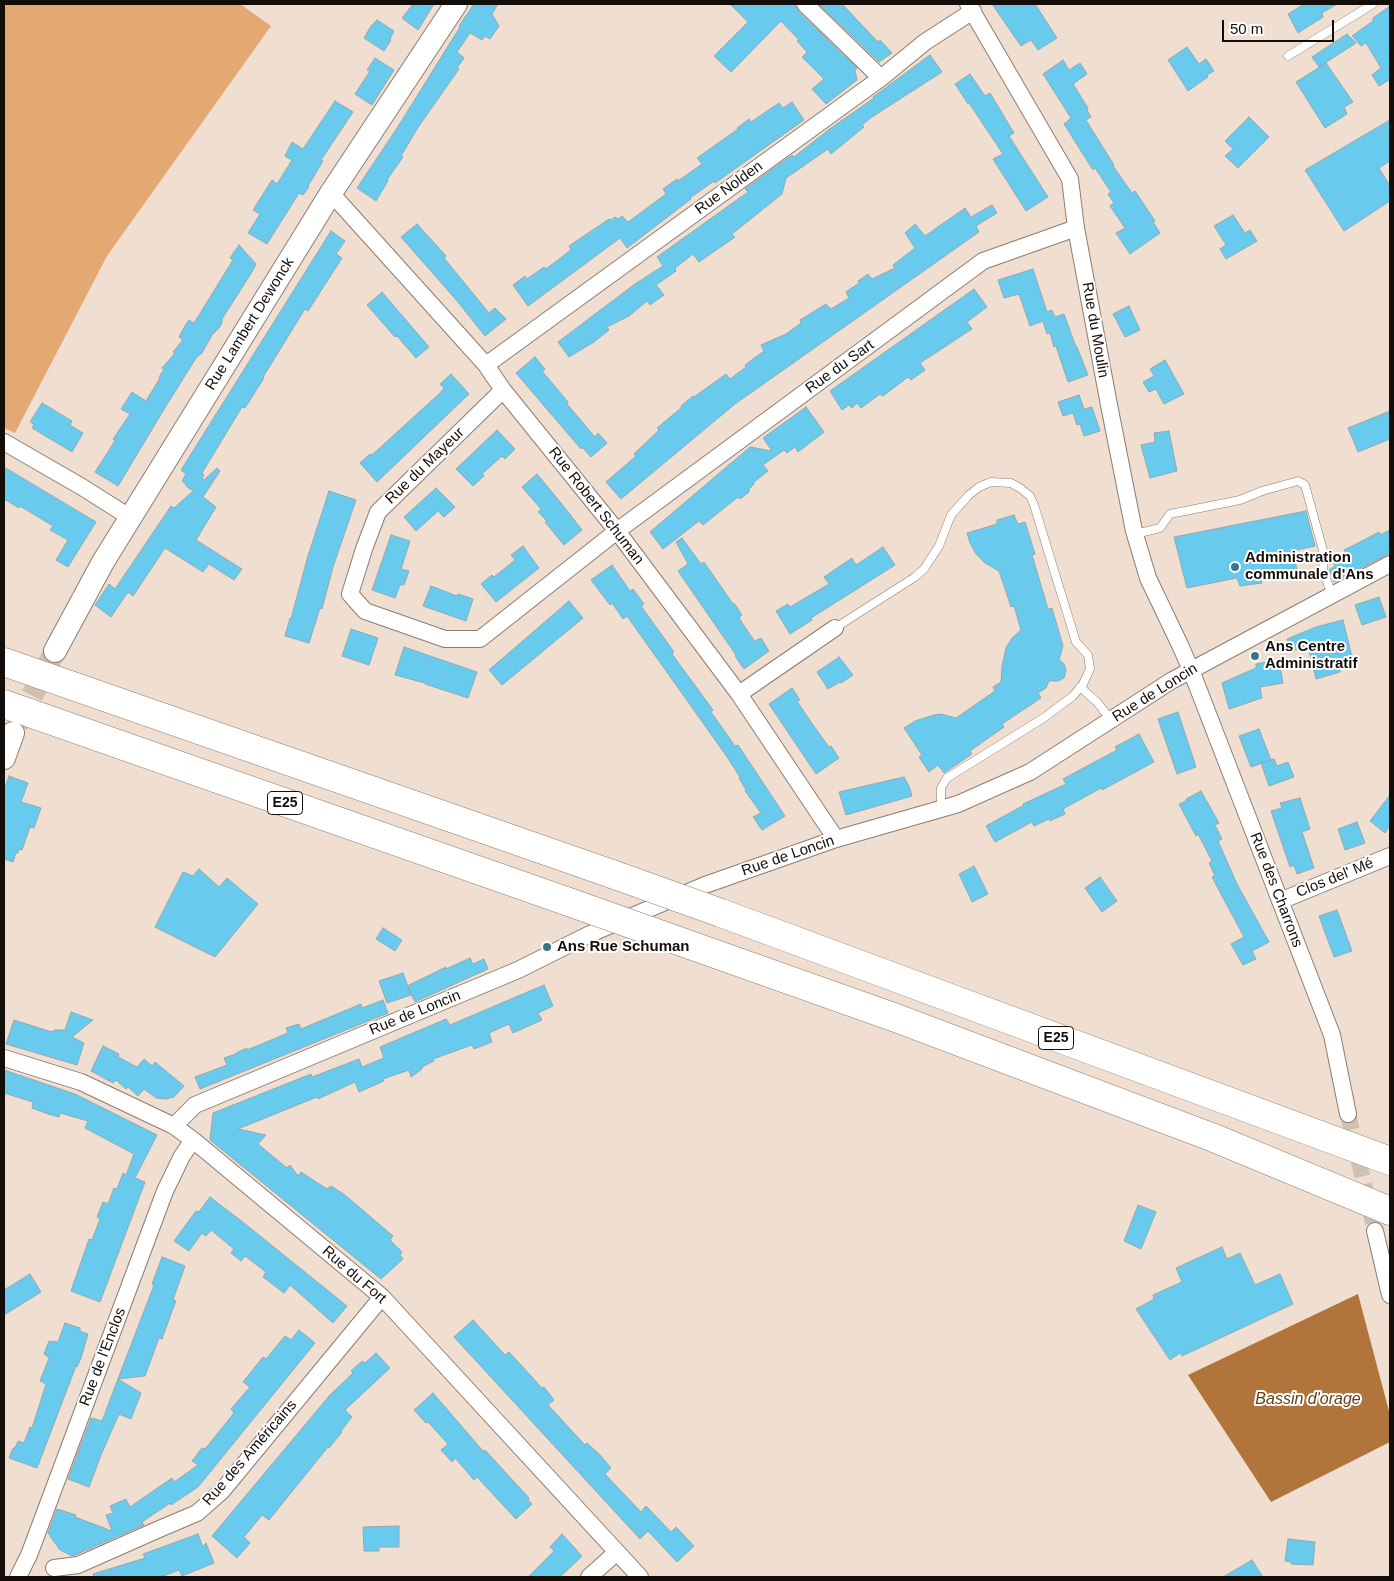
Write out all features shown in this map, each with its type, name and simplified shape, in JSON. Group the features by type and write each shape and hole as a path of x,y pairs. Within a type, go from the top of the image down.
{"highway":[{"name":"E25","path":"4,662 721,913 1390,1161"},
{"name":"E25","path":"4,704 896,1018 1214,1138 1382,1221"}],"street":[{"name":"Rue Lambert Dewonck","path":"56,651 103,562 331,193 456,4"},
{"path":"805,4 881,78"},
{"name":"Rue Nolden","path":"486,365 881,78 971,7"},
{"name":"Rue du Moulin","path":"971,7 1070,179 1076,228 1135,534 1148,578 1191,670"},
{"name":"Rue Robert Schuman","path":"331,193 486,365 503,390 617,531 739,694 836,839"},
{"name":"Rue du Sart","path":"617,531 983,261 1076,228"},
{"name":"Rue du Mayeur","path":"503,390 378,512 350,594 365,611 445,639 480,639 617,531"},
{"path":"4,442 131,518"},
{"name":"Rue de Loncin","path":"174,1126 195,1105 518,970 590,934 705,885 836,839 958,804 1030,772 1191,670 1390,564"},
{"path":"739,694 836,628"},
{"name":"Rue des Charrons","path":"1191,670 1332,1035 1348,1114"},
{"path":"4,758 13,732"},
{"name":"Clos del' Mé","path":"1280,901 1390,856"},
{"name":"Rue du Fort","path":"4,1058 81,1082 174,1126 193,1140 382,1297 640,1577"},
{"name":"Rue de l'Enclos","path":"18,1577 29,1555 165,1191 182,1156 193,1140"},
{"path":"1382,1221 1390,1295"},
{"name":"Rue des Américains","path":"54,1573 78,1565 197,1514 222,1490 382,1297"},
{"path":"590,1577 616,1552"},
{"path":"29,1555 54,1573"}],"lane":[{"path":"1288,56 1373,4"},
{"path":"1135,534 1160,528 1170,514 1240,500 1262,491 1298,481 1305,484 1324,554 1323,571 1332,595"},
{"path":"836,628 915,577 924,569 939,546 951,515 979,487 991,482 1011,483 1030,496 1076,642 1088,655 1090,669 1073,696 1045,717 947,778 941,788 941,809"},
{"path":"1080,687 1097,702 1111,720"}],"shaded area":[{"path":"4,4 240,4 271,26 107,256 15,433 4,428"}],"water":[{"name":"Bassin d'orage","path":"1358,1294 1390,1415 1390,1442 1271,1502 1188,1375"}],"building":[{"path":"413,4 434,4 418,30 402,18"},
{"path":"474,4 498,4 492,14 499,26 490,39 485,36 482,40 470,33 457,52 464,58 457,68 459,69 419,126 401,156 403,157 387,180 376,201 357,188 399,125"},
{"path":"730,4 795,4 798,11 857,68 855,70 857,80 826,104 812,89 824,79 802,57 807,52 797,41 799,40 781,21 731,72 714,56 748,22"},
{"path":"819,4 842,4 878,42 880,40 892,53 879,62"},
{"path":"992,4 1035,4 1057,38 1038,50 1031,40 1021,46"},
{"path":"1304,4 1337,4 1322,13 1323,17 1298,33 1288,14"},
{"path":"1390,6 1390,83 1389,80 1379,86 1372,75 1381,68 1366,43 1361,46 1352,36"},
{"path":"377,20 394,31 384,51 364,38"},
{"path":"1347,34 1356,43 1319,67 1312,57"},
{"path":"1187,47 1199,64 1206,59 1214,71 1188,91 1168,60"},
{"path":"930,55 942,72 872,117 862,125 864,127 831,154 828,149 786,178 782,194 732,234 735,237 699,262 693,254 675,268 676,271 656,285 664,295 650,305 647,301 629,316 607,327 609,330 594,342 569,357 558,342 635,284 663,266 657,257 748,192 745,189 792,155 794,157"},
{"path":"375,58 394,70 372,105 355,94 370,71 367,70"},
{"path":"1063,60 1069,70 1080,63 1087,74 1073,84 1088,108 1087,110 1091,117 1086,120 1113,166 1132,193 1135,191 1155,221 1153,222 1160,233 1130,254 1116,233 1125,228 1110,206 1114,203 1108,194 1111,192 1095,168 1093,170 1064,124 1071,118 1043,74"},
{"path":"1326,63 1353,102 1344,107 1347,114 1325,128 1296,82"},
{"path":"970,74 985,96 990,93 1014,133 1009,136 1048,197 1026,211 993,159 1003,154 955,84"},
{"path":"335,101 353,112 321,160 323,161 309,187 303,195 299,193 267,244 248,233 260,214 253,210 272,180 277,184 292,160 285,156 292,142 303,149"},
{"path":"792,102 804,120 715,183 714,181 690,198 627,248 620,238 528,306 513,285 525,276 527,279 544,267 546,269 571,250 569,246 609,219 611,220 615,217 618,219 622,216 628,222 666,194 663,189 702,164 697,158 749,119 751,122 779,103 783,108"},
{"path":"1249,117 1269,137 1238,168 1225,156 1233,149 1225,141"},
{"path":"1390,120 1390,161 1379,168 1390,186 1390,201 1344,231 1305,170"},
{"path":"992,205 997,213 976,226 979,232 735,404 621,499 606,482 636,456 634,454 659,430 657,428 681,406 726,374 730,379 746,367 745,365 764,351 761,345 786,334 801,323 800,320 826,304 831,309 849,298 846,292 868,274 872,279 895,268 893,265 915,248 905,233 915,224 925,236 965,208 971,217"},
{"path":"1233,215 1245,233 1250,230 1257,241 1226,259 1220,249 1226,245 1214,226"},
{"path":"417,224 446,256 444,258 489,313 495,308 506,319 485,336 401,237"},
{"path":"331,231 345,241 336,254 342,258 308,311 305,309 264,378 245,408 242,407 202,473 204,475 202,479 204,480 217,468 220,471 203,497 216,507 196,540 242,569 234,580 209,564 203,572 165,548 133,596 128,592 111,617 95,605 109,584 115,589 171,506 174,508 193,491 182,481 186,474 181,470"},
{"path":"239,245 256,264 252,272 222,319 219,328 212,335 202,353 196,358 118,486 95,472 115,441 113,439 130,414 121,409 132,392 146,401 160,378 164,369 162,368 183,340 179,337 186,324 189,320 194,323 233,260 230,258"},
{"path":"1033,269 1047,312 1052,310 1055,317 1064,314 1088,375 1068,382 1056,346 1054,347 1050,333 1047,334 1043,321 1030,326 1019,294 1004,298 998,280"},
{"path":"974,289 987,307 967,322 972,329 920,363 925,370 911,380 908,377 883,396 880,394 861,408 857,403 852,408 849,405 842,410 830,391"},
{"path":"382,292 429,347 416,358 367,305"},
{"path":"1129,306 1140,330 1125,337 1113,314"},
{"path":"535,357 545,369 542,371 568,402 567,404 595,437 598,433 607,443 591,457 582,447 581,449 516,373"},
{"path":"1165,360 1184,394 1164,404 1156,389 1149,392 1143,382 1154,376 1150,369"},
{"path":"451,374 469,394 377,482 360,463 370,454 372,455 440,393 444,388 440,384"},
{"path":"1079,395 1084,409 1092,407 1100,431 1084,436 1080,424 1077,425 1073,413 1063,416 1058,402"},
{"path":"42,403 72,421 70,425 83,433 72,452 32,428 34,424 30,422"},
{"path":"806,407 824,432 798,452 795,447 787,453 784,450 763,465 768,471 754,482 749,492 740,499 738,497 703,525 699,521 663,549 650,532 750,447 772,451 763,438"},
{"path":"1390,411 1390,439 1358,452 1348,428"},
{"path":"497,430 515,449 505,459 502,456 482,474 484,476 473,486 456,469"},
{"path":"1169,431 1177,471 1150,478 1141,445 1155,442 1154,433"},
{"path":"4,467 96,522 68,567 56,560 68,540 50,530 53,526 20,506 19,508 4,499"},
{"path":"537,474 582,530 564,545 538,512 541,509 522,487"},
{"path":"436,488 455,507 444,517 438,511 416,531 404,517"},
{"path":"329,491 356,500 333,567 322,609 320,608 309,643 285,636"},
{"path":"1306,511 1315,546 1293,551 1297,570 1260,576 1262,583 1240,586 1237,578 1187,588 1174,537"},
{"path":"1014,515 1018,524 1025,522 1035,554 1032,555 1048,609 1052,608 1063,646 1059,660 1064,664 1066,670 1064,678 1058,681 1049,681 1046,688 1038,693 1041,698 1002,724 1004,727 970,751 972,754 944,773 938,765 929,772 919,757 922,755 904,728 915,721 934,715 941,714 956,718 995,691 993,687 1001,682 1006,648 1012,638 1021,630 1014,606 1011,607 999,571 985,563 976,554 967,533 997,524 997,520"},
{"path":"1390,530 1390,553 1334,582 1329,570 1335,566 1332,560 1346,553 1344,550 1379,532 1380,535"},
{"path":"391,535 410,541 401,569 409,571 404,585 400,585 395,598 372,590"},
{"path":"682,538 701,564 704,562 734,603 742,615 739,618 751,636 755,641 761,638 769,651 744,669 678,571 688,564 676,542"},
{"path":"523,546 539,568 496,602 481,584 492,575 494,577 515,560 511,555"},
{"path":"883,547 895,565 811,618 812,620 790,634 776,611 788,604 790,607 829,584 824,577 852,558 856,565"},
{"path":"612,565 630,591 633,589 644,604 641,606 674,652 672,654 713,710 711,712 735,746 738,745 785,816 762,830 753,817 761,813 745,791 740,777 725,754 627,616 623,619 612,603 610,605 591,580"},
{"path":"431,586 457,596 458,594 473,599 466,621 423,606"},
{"path":"1379,597 1386,617 1362,625 1355,605"},
{"path":"569,601 583,618 502,685 489,670"},
{"path":"1343,620 1354,665 1339,668 1340,672 1316,679 1309,650 1304,652 1303,648 1291,651 1287,639 1316,627"},
{"path":"351,629 378,638 369,665 342,656"},
{"path":"404,647 477,672 468,698 395,675"},
{"path":"839,657 853,675 828,689 817,672"},
{"path":"1279,660 1283,683 1260,687 1262,698 1229,709 1222,683 1256,668 1256,664"},
{"path":"792,688 800,700 797,701 811,722 839,758 816,774 769,704"},
{"path":"1178,712 1196,767 1177,774 1158,719"},
{"path":"1259,729 1271,760 1251,767 1239,736"},
{"path":"1139,734 1154,762 1063,809 1065,814 1034,826 1032,822 995,842 986,826 1023,804 1066,784 1063,779 1117,750 1115,747"},
{"path":"1274,759 1277,766 1288,762 1294,777 1269,786 1261,763"},
{"path":"9,776 28,783 21,802 41,808 34,828 30,827 22,850 19,849 18,853 16,853 13,862 4,859 4,791"},
{"path":"904,777 912,796 846,815 839,792"},
{"path":"1201,791 1219,823 1215,825 1222,839 1218,841 1237,884 1269,942 1252,951 1256,959 1243,965 1231,944 1244,937 1212,877 1215,876 1209,863 1212,861 1179,804"},
{"path":"1390,795 1390,825 1385,833 1370,821"},
{"path":"1300,798 1310,829 1302,832 1314,868 1297,874 1294,865 1290,867 1271,811 1282,808 1280,803"},
{"path":"1357,822 1365,843 1345,850 1338,829"},
{"path":"974,866 988,894 972,902 959,874"},
{"path":"199,869 219,887 227,878 258,904 215,957 155,927 183,872 193,876"},
{"path":"1100,877 1117,901 1102,912 1085,888"},
{"path":"1337,910 1352,951 1334,957 1319,916"},
{"path":"383,928 402,940 395,951 376,939"},
{"path":"470,958 473,964 484,959 488,969 415,1002 407,986 446,967 446,969"},
{"path":"403,973 411,995 387,1003 379,981"},
{"path":"544,985 553,1006 538,1013 542,1020 513,1033 509,1024 489,1033 492,1042 474,1049 472,1045 433,1059 434,1061 422,1067 411,1077 409,1070 383,1079 384,1081 359,1092 355,1082 318,1099 317,1097 238,1129 266,1135 258,1144 287,1168 290,1165 298,1176 301,1172 327,1189 331,1186 345,1195 393,1236 390,1240 402,1252 400,1255 403,1259 381,1279 210,1140 213,1113 311,1074 312,1077 359,1059 362,1067 384,1058 380,1047 446,1019 450,1025"},
{"path":"383,1000 388,1013 200,1089 195,1077 227,1065 224,1058 288,1033 286,1028 299,1024 301,1029 361,1004 362,1008"},
{"path":"71,1012 93,1020 72,1037 84,1043 77,1065 6,1044 14,1020 52,1032 54,1030 65,1030"},
{"path":"103,1046 119,1054 118,1057 137,1067 144,1059 152,1066 155,1062 184,1086 174,1097 166,1099 156,1098 144,1089 138,1096 116,1080 113,1083 91,1071"},
{"path":"4,1070 75,1094 157,1135 135,1178 145,1182 100,1302 71,1291 89,1239 92,1240 100,1219 97,1217 103,1202 108,1204 114,1188 117,1189 123,1173 126,1175 134,1154 85,1128 88,1121 60,1113 59,1117 48,1114 32,1108 33,1102 4,1093"},
{"path":"210,1197 347,1306 333,1323 290,1285 284,1293 263,1277 266,1272 245,1256 241,1261 231,1253 234,1249 211,1230 206,1236 202,1233 189,1251 174,1241 196,1211 199,1212"},
{"path":"1138,1205 1156,1212 1141,1249 1124,1241"},
{"path":"1222,1247 1227,1259 1240,1253 1255,1285 1280,1274 1293,1304 1182,1356 1180,1353 1170,1360 1136,1309 1154,1299 1153,1295 1182,1282 1176,1268"},
{"path":"162,1257 185,1266 173,1300 176,1301 162,1339 159,1338 145,1376 118,1379 154,1285 152,1284"},
{"path":"30,1274 41,1292 4,1315 4,1290"},
{"path":"473,1320 505,1355 509,1352 542,1388 544,1387 554,1400 548,1405 585,1445 587,1443 600,1455 611,1468 605,1474 641,1512 646,1506 671,1532 676,1527 694,1546 677,1562 648,1531 640,1539 454,1337"},
{"path":"65,1323 80,1328 80,1331 88,1334 81,1358 76,1366 37,1468 9,1458 18,1441 24,1443 30,1427 32,1428 46,1384 40,1381 49,1358 44,1354 49,1341 58,1342"},
{"path":"299,1330 315,1343 198,1487 142,1522 144,1525 72,1556 60,1550 48,1533 57,1509 112,1531 106,1515 113,1513 110,1506 126,1499 130,1507 172,1478 174,1482 198,1465 192,1461 202,1448 205,1449 234,1413 231,1409 250,1387 243,1382 263,1357 266,1359 285,1336 291,1340"},
{"path":"376,1353 390,1368 345,1410 352,1417 342,1432 269,1520 262,1515 244,1537 250,1543 237,1558 212,1536 330,1395 353,1373 351,1371 362,1361 365,1363"},
{"path":"118,1379 141,1393 131,1419 119,1414 89,1487 68,1479 91,1418 102,1421"},
{"path":"433,1393 483,1451 485,1450 529,1498 528,1500 532,1504 516,1519 477,1477 474,1480 455,1458 452,1462 441,1450 448,1444 414,1410"},
{"path":"399,1526 399,1547 379,1547 379,1551 364,1551 363,1527"},
{"path":"198,1534 203,1547 206,1543 214,1563 182,1576 179,1570 161,1577 94,1577 93,1574 145,1558 143,1554"},
{"path":"562,1534 582,1556 560,1577 528,1577 554,1551 550,1547"},
{"path":"1288,1539 1315,1542 1313,1565 1291,1564 1291,1562 1285,1561"},
{"path":"1252,1560 1263,1577 1223,1577"}],"tunnel":[{"path":"17,725 55,651"},
{"path":"1348,1114 1375,1231"}],"place":[{"name":"Administration communale d'Ans","path":"1235,567"},
{"name":"Ans Centre Administratif","path":"1255,656"},
{"name":"Ans Rue Schuman","path":"547,947"}]}
